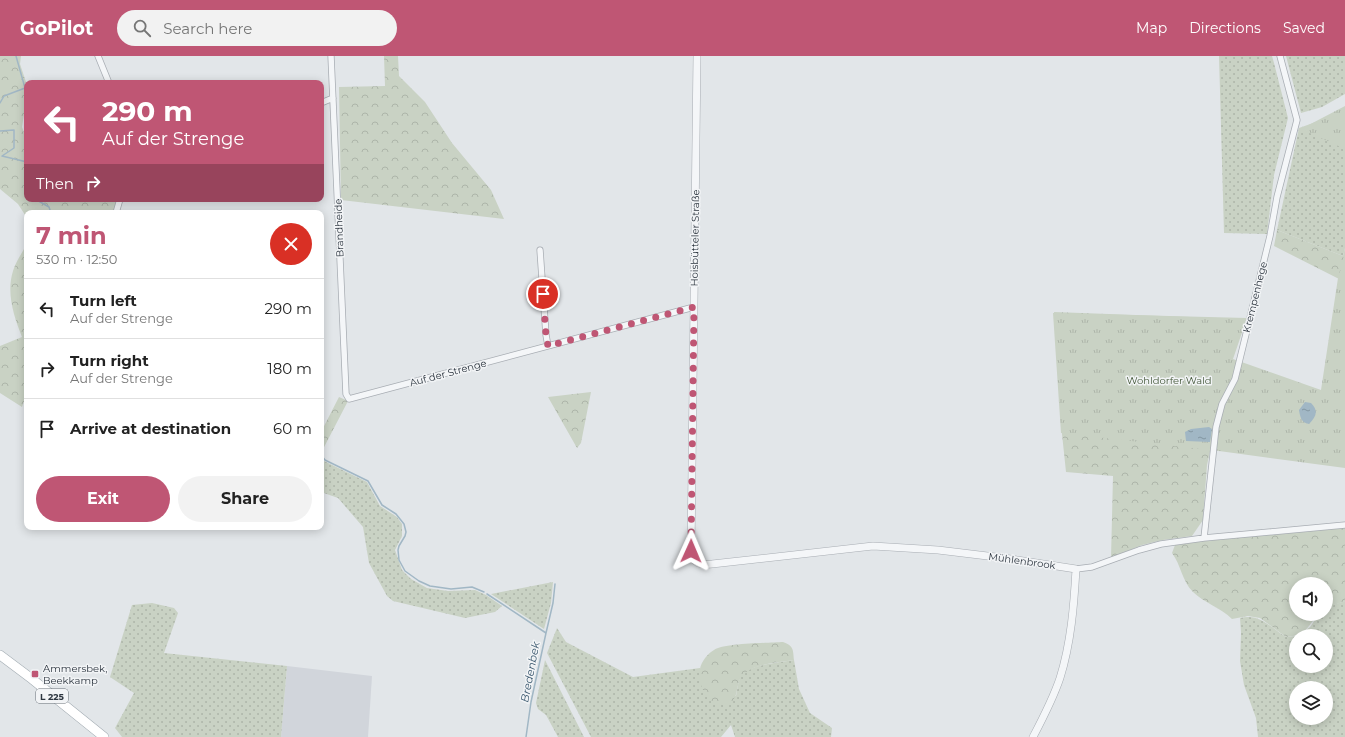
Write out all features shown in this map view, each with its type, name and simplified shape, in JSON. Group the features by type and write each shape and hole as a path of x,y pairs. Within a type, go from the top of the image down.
{"main road":[{"name":"L 225","path":"0,655 104,737"}],"street":[{"path":"98,56 108,80"},
{"name":"Brandheide","path":"331,56 346,394 349,399"},
{"name":"Hoisbütteler Straße","path":"696,563 692,558 691,551 697,56"},
{"name":"Krempenhege","path":"1204,538 1216,427 1222,404 1235,379 1270,236 1277,197 1297,120 1280,56"},
{"path":"324,102 333,98"},
{"path":"540,250 548,346"},
{"name":"Auf der Strenge","path":"349,399 694,307"},
{"name":"Mühlenbrook","path":"696,563 712,564 872,546 946,551 1076,569 1087,569 1139,550 1161,544 1204,538 1345,525"},
{"path":"1033,737 1051,702 1068,647 1076,569"}],"shaded area":[{"path":"287,666 372,676 368,737 281,737"}],"green space":[{"path":"0,56 21,56 20,64 25,80 24,80 24,114 22,127 24,133 24,202 117,202 115,210 24,210 24,213 18,204 0,189"},
{"path":"384,56 398,56 399,76 425,102 452,143 491,190 504,219 341,200 339,87 385,86"},
{"path":"1219,56 1272,56 1274,63 1288,118 1274,175 1267,234 1224,233"},
{"path":"1286,56 1345,56 1345,94 1322,107 1301,113"},
{"path":"1345,106 1345,149 1301,129"},
{"path":"1345,108 1345,248 1343,256 1277,230 1299,128 1327,118"},
{"path":"1277,230 1343,256 1345,248 1345,282 1274,246"},
{"path":"24,249 24,401 22,407 0,393 0,346 22,337 12,305 10,288 14,267"},
{"name":"Wohldorfer Wald","path":"1345,251 1345,468 1219,451 1061,433 1053,313 1247,318 1233,359 1321,390 1338,278"},
{"name":"Wohldorfer Wald","path":"1054,312 1245,319 1227,375 1207,465 1203,520 1192,536 1163,540 1142,545 1111,558 1113,476 1066,472"},
{"path":"591,392 581,443 577,448 548,397"},
{"path":"339,397 348,401 324,447 324,426"},
{"path":"324,461 367,482 380,506 397,517 402,524 402,536 395,550 402,570 411,579 427,588 448,591 475,590 486,595 502,606 495,612 465,618 393,601 387,596 369,563 363,527 338,498 324,493"},
{"path":"1345,527 1345,601 1333,605 1333,577 1289,577 1289,621 1313,621 1307,629 1289,629 1289,637 1286,637 1260,618 1248,616 1232,619 1202,599 1189,588 1172,553 1175,545 1184,539"},
{"path":"553,582 551,603 544,629 491,594"},
{"path":"1345,601 1345,737 1258,737 1256,718 1244,685 1240,661 1240,618 1253,617 1259,619 1286,637 1289,637 1289,673 1333,673 1333,629 1307,629 1314,621 1333,621 1333,605"},
{"path":"152,603 174,608 178,613 164,653 287,666 281,737 122,737 115,728 134,693 110,677 132,605"},
{"path":"557,628 566,642 633,677 700,668 700,679 736,696 740,677 744,673 756,667 794,660 799,689 810,713 832,728 831,737 735,737 731,725 721,737 591,737 547,653"},
{"path":"783,642 791,647 794,660 766,664 746,672 740,679 736,696 731,702 727,704 720,704 709,699 705,694 700,682 700,669 707,655 712,651 727,646"},
{"path":"545,660 584,737 558,737 546,715 538,709 536,703"}],"water":[{"path":"1305,402 1311,403 1316,411 1315,416 1309,424 1303,421 1299,412"},
{"path":"1209,427 1212,429 1210,442 1186,441 1185,432 1191,429"}],"waterway":[{"name":"Bredenbek","path":"16,56 24,84"},
{"name":"Bredenbek","path":"0,103 4,96 24,88"},
{"name":"Bredenbek","path":"0,131 14,130 14,148 2,156 24,161"},
{"name":"Bredenbek","path":"40,202 49,207 50,210"},
{"name":"Bredenbek","path":"324,459 368,481 382,505 396,514 404,524 406,532 398,550 399,560 405,571 419,581 430,586 451,589 472,587 484,592"},
{"path":"546,633 553,603 555,584"},
{"name":"Bredenbek","path":"487,594 546,633 531,702 526,737"}],"place":[{"name":"Ammersbek, Beekkamp","path":"35,674"}],"route":[{"path":"543,294 548,346 694,307 691,551"}]}
